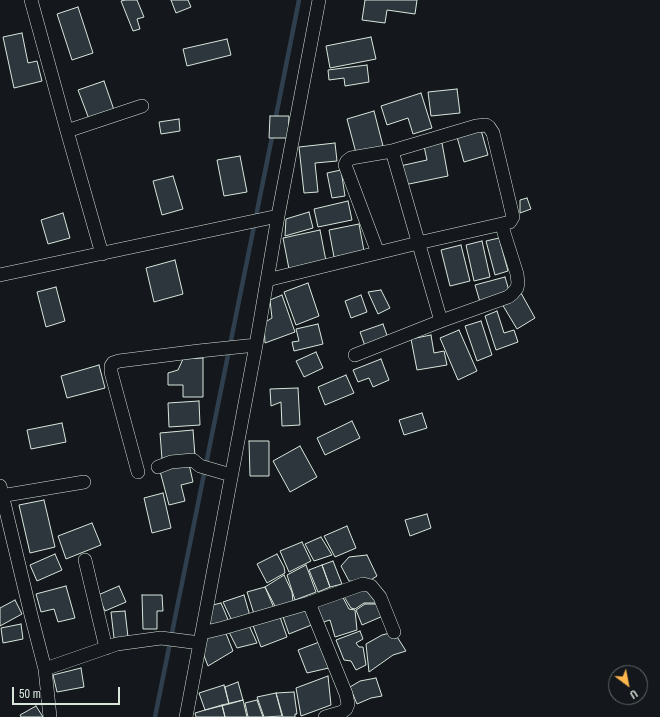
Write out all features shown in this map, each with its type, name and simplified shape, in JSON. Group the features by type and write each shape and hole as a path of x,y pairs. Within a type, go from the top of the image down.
{"street":[{"path":"31,0 102,254"},
{"path":"186,717 201,638 225,473 256,345 278,216 319,0"},
{"path":"67,131 142,106"},
{"path":"267,280 510,222 513,217 492,133 489,127 486,125 476,126 392,152 351,158 346,163 378,253"},
{"path":"392,152 441,321"},
{"path":"0,275 278,216"},
{"path":"355,355 441,321 508,297 512,294 517,288 517,274 502,224"},
{"path":"138,472 111,372 111,366 113,363 119,361 256,345"},
{"path":"158,467 171,462 193,460 200,466 225,473"},
{"path":"50,717 45,669 1,493 84,482"},
{"path":"86,560 106,648"},
{"path":"45,669 117,644 161,638 180,640 201,638 223,628 309,603 363,584 371,586 380,597 394,632"},
{"path":"309,603 346,694 348,704 346,709 342,712 325,717"}],"building":[{"path":"137,0 144,17 137,19 140,29 133,31 121,1"},
{"path":"171,0 188,0 191,7 176,13"},
{"path":"365,0 417,0 415,14 387,10 385,23 362,20"},
{"path":"78,7 93,53 72,60 57,14"},
{"path":"22,33 28,63 37,61 42,81 14,88 3,37"},
{"path":"371,37 376,59 330,68 326,46"},
{"path":"227,39 231,55 187,66 183,49"},
{"path":"367,65 369,82 345,86 344,78 329,80 328,70"},
{"path":"104,81 114,110 89,119 78,90"},
{"path":"457,89 460,113 431,116 428,92"},
{"path":"421,93 432,128 413,134 408,118 387,125 381,106"},
{"path":"374,111 383,146 356,153 347,119"},
{"path":"270,116 289,116 288,138 269,138"},
{"path":"179,119 180,131 161,134 159,122"},
{"path":"481,130 488,155 464,162 457,137"},
{"path":"335,143 337,161 315,163 318,192 304,193 299,147"},
{"path":"442,143 448,176 404,185 400,166 427,160 424,146"},
{"path":"240,156 247,192 224,196 217,160"},
{"path":"341,170 345,196 332,198 327,173"},
{"path":"173,176 183,209 162,215 153,181"},
{"path":"527,198 531,209 520,213 520,200"},
{"path":"348,201 352,220 318,227 314,209"},
{"path":"309,212 313,228 285,236 286,219"},
{"path":"63,213 70,238 48,244 41,220"},
{"path":"359,224 364,251 334,257 329,230"},
{"path":"320,230 326,261 289,269 283,238"},
{"path":"499,238 508,271 495,275 486,241"},
{"path":"482,241 490,277 474,281 466,245"},
{"path":"461,245 470,281 450,286 441,250"},
{"path":"175,260 183,294 154,302 146,268"},
{"path":"505,277 510,294 480,302 475,285"},
{"path":"308,283 319,316 296,325 284,292"},
{"path":"56,287 65,321 46,327 37,292"},
{"path":"381,290 390,308 378,314 368,292"},
{"path":"521,293 535,318 517,329 502,304"},
{"path":"282,295 295,332 265,343 264,323 272,318 270,300"},
{"path":"361,295 367,312 351,318 345,301"},
{"path":"497,311 504,333 514,330 518,342 496,350 485,316"},
{"path":"481,321 492,355 477,361 465,326"},
{"path":"318,324 323,344 294,351 292,342 299,341 296,329"},
{"path":"383,324 388,338 365,346 360,332"},
{"path":"459,330 477,371 458,380 440,338"},
{"path":"431,335 434,353 444,351 447,365 417,370 411,339"},
{"path":"316,352 323,368 304,377 296,361"},
{"path":"203,358 203,397 183,397 183,385 168,385 168,373 178,370 183,359"},
{"path":"381,359 389,380 373,387 369,378 358,382 353,370"},
{"path":"99,365 105,388 67,398 61,376"},
{"path":"346,375 354,393 325,405 318,387"},
{"path":"298,388 300,425 282,426 281,402 271,406 270,389"},
{"path":"199,401 200,425 169,427 168,403"},
{"path":"422,413 427,428 404,435 399,420"},
{"path":"352,421 360,438 325,455 317,438"},
{"path":"62,423 66,442 31,449 27,430"},
{"path":"193,430 195,456 162,459 160,433"},
{"path":"249,441 269,441 269,476 250,476"},
{"path":"300,446 317,477 290,492 273,461"},
{"path":"189,464 193,482 181,485 185,501 169,505 160,471"},
{"path":"163,493 171,528 152,533 144,498"},
{"path":"44,500 55,547 30,553 19,505"},
{"path":"427,514 431,528 410,536 405,520"},
{"path":"92,523 101,545 66,559 58,536"},
{"path":"347,526 356,548 335,557 324,536"},
{"path":"321,537 332,555 314,561 305,544"},
{"path":"302,542 311,561 289,572 280,551"},
{"path":"55,554 62,570 37,581 30,565"},
{"path":"277,554 284,567 285,573 267,583 257,564"},
{"path":"367,555 377,576 369,581 349,581 341,566 349,557"},
{"path":"333,561 342,584 330,587 322,565"},
{"path":"306,565 316,592 295,600 287,575"},
{"path":"322,565 330,587 318,592 309,570"},
{"path":"284,575 292,592 293,602 276,608 265,587"},
{"path":"66,586 75,618 58,622 54,609 41,612 36,594"},
{"path":"119,586 126,602 105,611 98,595"},
{"path":"265,587 274,608 254,614 247,592"},
{"path":"369,589 376,603 364,603 355,609 351,608 343,595"},
{"path":"341,594 349,609 355,610 357,630 335,637 330,620 320,623 312,604"},
{"path":"142,595 162,595 163,611 157,611 157,629 143,629"},
{"path":"244,595 250,616 232,621 223,602"},
{"path":"15,600 22,614 0,626 0,608"},
{"path":"221,603 229,622 212,627 207,617 209,606"},
{"path":"365,604 377,604 383,616 362,625 356,610"},
{"path":"307,606 314,624 289,634 282,614"},
{"path":"125,611 128,637 114,638 111,612"},
{"path":"279,614 287,637 261,647 252,623"},
{"path":"248,623 257,643 237,648 228,630"},
{"path":"21,624 23,639 3,643 1,628"},
{"path":"225,631 233,651 208,666 201,648 204,635"},
{"path":"360,631 363,639 356,643 359,647 363,647 366,665 356,670 351,661 344,660 336,640"},
{"path":"394,632 406,651 393,655 369,672 366,644 382,635"},
{"path":"322,641 333,667 307,673 298,650"},
{"path":"81,668 84,687 57,692 53,675"},
{"path":"328,676 331,705 301,716 296,688"},
{"path":"376,678 382,696 371,698 357,704 350,687 360,681"},
{"path":"238,682 243,700 229,704 225,687"},
{"path":"224,685 229,704 205,710 199,693"},
{"path":"294,692 297,714 295,714 295,717 283,717 276,693"},
{"path":"276,693 282,716 264,717 257,697"},
{"path":"243,700 247,717 225,717 222,705"},
{"path":"257,700 263,717 248,717 245,703"},
{"path":"222,705 225,717 196,717 195,713"},
{"path":"36,706 43,717 21,717 20,715"}],"waterway":[{"path":"275,121 299,0"},
{"path":"155,717 273,132"}]}
